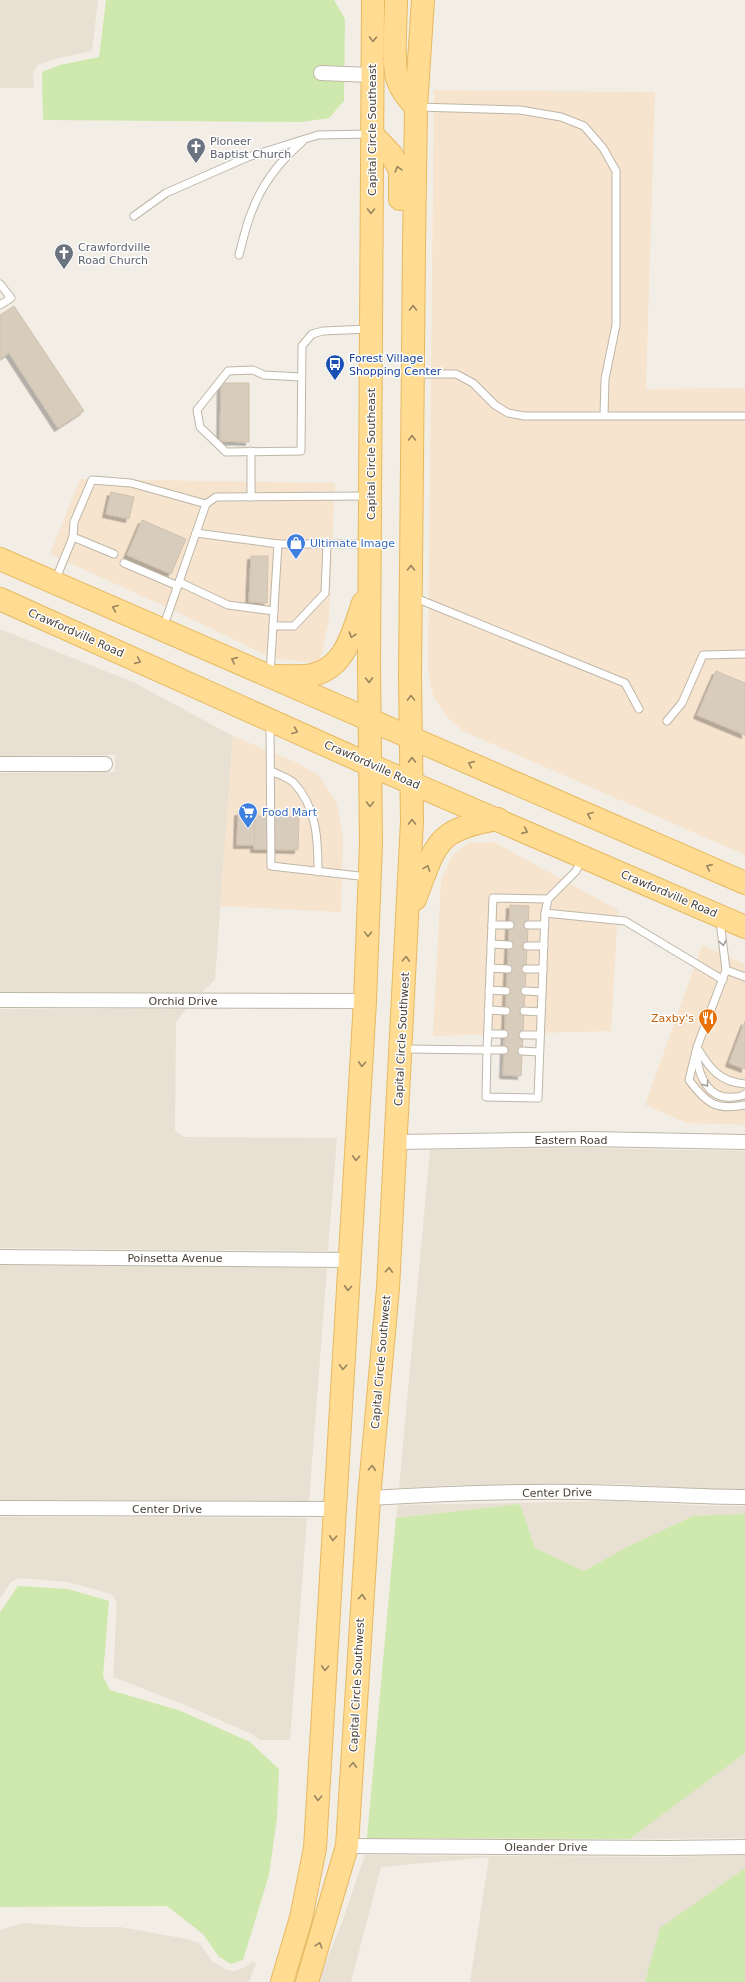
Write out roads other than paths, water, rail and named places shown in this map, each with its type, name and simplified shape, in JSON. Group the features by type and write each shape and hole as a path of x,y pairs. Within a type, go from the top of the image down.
{"main road":[{"name":"Capital Circle Southeast","path":"370,765 373,0"},
{"path":"396,0 395,64 397,80 405,96 416,107"},
{"path":"411,737 410,596 416,107 423,0"},
{"path":"372,134 391,154 400,170 401,222 414,246"},
{"path":"0,559 163,628 369,720 745,883"},
{"path":"269,676 312,674 324,671 334,664 347,648 370,585"},
{"name":"Crawfordville Road","path":"0,599 370,765 745,927"},
{"name":"Capital Circle Southwest","path":"307,1982 347,1846 369,1498 388,1288 408,917 412,821 411,737"},
{"path":"282,1982 301,1918 315,1848 365,1002 370,878 370,765"},
{"path":"408,917 433,854 442,841 448,835 462,827 498,819"}],"street":[{"path":"321,73 372,75"},
{"path":"0,764 105,764"},
{"name":"Orchid Drive","path":"0,1000 365,1002"},
{"name":"Eastern Road","path":"396,1142 588,1139 745,1142"},
{"name":"Poinsetta Avenue","path":"0,1257 350,1260"},
{"name":"Center Drive","path":"369,1498 457,1494 617,1492 710,1497 745,1497"},
{"name":"Center Drive","path":"0,1508 335,1509"},
{"name":"Oleander Drive","path":"347,1846 668,1848 745,1846"}],"lane":[{"path":"416,107 520,110 561,117 584,126 603,148 616,171 616,325 606,379 604,415"},
{"path":"134,216 166,194 200,177 248,158 318,135 372,134"},
{"path":"239,255 252,210 266,183 286,156 306,139"},
{"path":"0,284 11,298 0,305"},
{"path":"301,377 264,376 253,370 228,371 197,410 200,427 226,452 301,451 302,346 312,334 324,331 372,329"},
{"path":"412,374 456,374 473,382 495,405 508,413 524,416 745,416"},
{"path":"251,451 251,497"},
{"path":"54,582 73,537 74,522 92,480 131,483 206,504"},
{"path":"163,628 206,504 216,497 371,496"},
{"path":"196,533 278,544 370,544"},
{"path":"73,537 114,554"},
{"path":"269,676 278,544"},
{"path":"273,626 294,626 325,593 327,544"},
{"path":"124,563 228,605 274,612"},
{"path":"410,596 625,684 639,709"},
{"path":"667,721 682,703 703,655 745,654"},
{"path":"270,720 271,866 370,878"},
{"path":"271,771 292,781 308,802 318,832 318,872"},
{"path":"548,899 493,898 486,1097 538,1098 545,913 548,899 576,871 583,857"},
{"path":"545,913 625,921 723,980"},
{"path":"719,915 726,970 697,1047 689,1080 700,1095 719,1107 731,1108 745,1105"},
{"path":"492,925 510,925"},
{"path":"528,925 545,925"},
{"path":"491,944 509,945"},
{"path":"527,946 544,946"},
{"path":"490,968 508,969"},
{"path":"526,969 543,969"},
{"path":"726,970 745,977"},
{"path":"489,990 506,990"},
{"path":"525,991 542,992"},
{"path":"488,1010 506,1011"},
{"path":"524,1012 541,1012"},
{"path":"488,1034 504,1034"},
{"path":"523,1035 540,1035"},
{"path":"697,1047 710,1068 719,1076 745,1084"},
{"path":"697,1047 698,1069 705,1084 718,1096 729,1098 745,1094"},
{"path":"401,1049 504,1050"},
{"path":"522,1051 539,1052"}],"place":[{"name":"Pioneer Baptist Church","path":"196,164"},
{"name":"Crawfordville Road Church","path":"64,270"},
{"name":"Forest Village Shopping Center","path":"335,381"},
{"name":"Ultimate Image","path":"296,560"},
{"name":"Food Mart","path":"248,829"},
{"name":"Zaxby's","path":"708,1035"}]}
